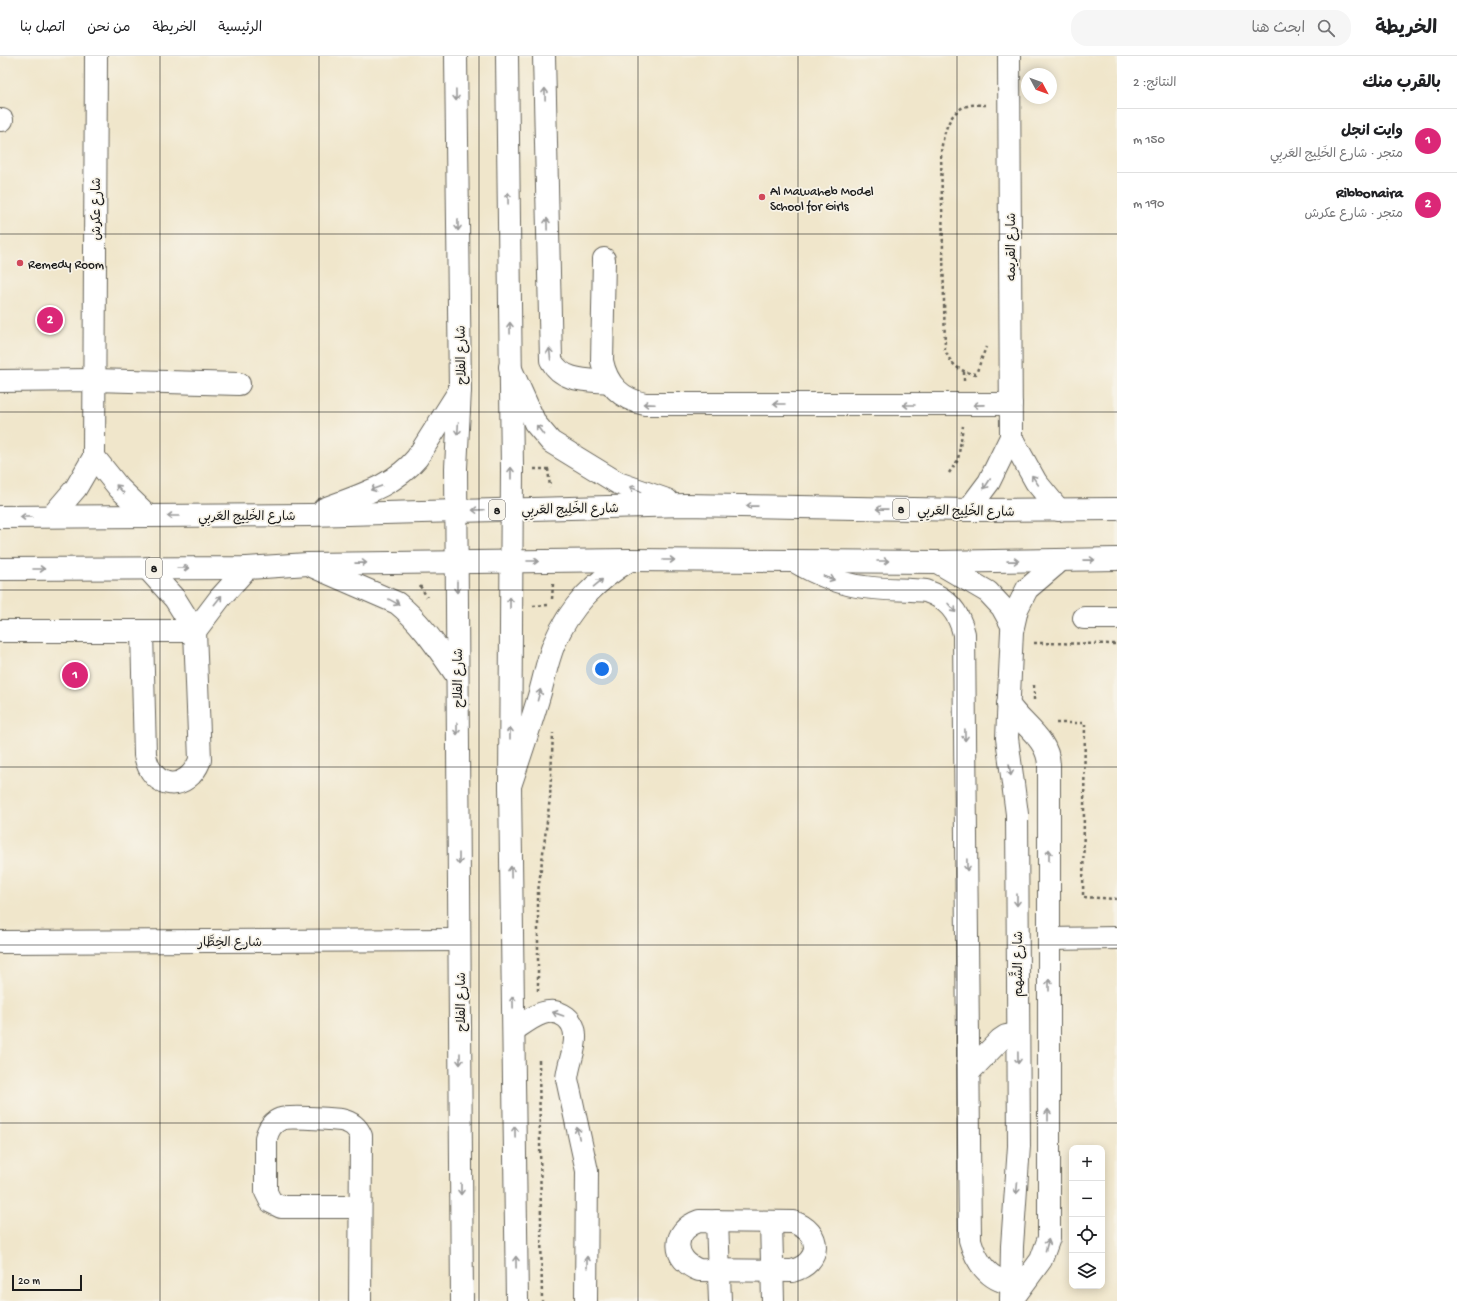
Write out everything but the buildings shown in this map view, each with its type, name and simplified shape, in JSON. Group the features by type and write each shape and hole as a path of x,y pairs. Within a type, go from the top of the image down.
{"main road":[{"name":"شارع عكرش","path":"94,457 96,56"},
{"name":"شارع الفلاح","path":"456,56 460,390 456,468 456,511 462,1301"},
{"path":"507,56 511,509 510,786 517,1301"},
{"path":"544,56 550,360 559,372 565,376 609,382"},
{"name":"شارع القريمه","path":"968,510 989,482 1011,437 1009,56"},
{"path":"604,260 602,361 609,382 616,391 625,398 645,404 1011,404"},
{"path":"510,367 535,423 551,442 618,483 685,505"},
{"path":"0,381 94,380 239,384"},
{"path":"310,515 381,487 400,475 417,458 460,390"},
{"name":"شارع القريمه","path":"1011,437 1036,482 1059,510"},
{"path":"52,516 76,488 94,457 119,488 148,516"},
{"name":"شارع الخَلِيج العَربِي","path":"0,517 310,515 685,505 968,510 1117,510"},
{"name":"8","path":"0,569 246,568 308,564 511,561 630,560 937,562 1117,559"},
{"path":"510,786 554,644 566,620 591,588 609,573 630,560"},
{"name":"شارع الشَّهم","path":"1011,1295 1011,1258 1019,1151 1017,814 1008,750 1008,704 1021,633 1017,609 1027,589 1061,560"},
{"path":"794,561 810,571 845,584 863,587 921,590 935,594 951,606 957,613 962,627 964,642 970,1240 977,1260 988,1273 1002,1282 1011,1295 1045,1253 1049,1238 1049,766 1043,743 1021,722 1008,704"},
{"path":"937,562 988,592 1002,607 1021,633"},
{"path":"308,564 397,603 407,611 423,629 457,676"},
{"path":"142,631 145,756 147,767 154,777 164,782 176,784 187,780 196,771 200,760 195,631 175,599 147,568"},
{"path":"195,631 220,598 246,568"},
{"path":"1084,618 1117,618"},
{"path":"0,631 195,631"},
{"path":"1008,750 1012,745 1024,741 1032,741 1046,750"},
{"path":"1049,938 1117,938"},
{"name":"شارع الخِطَّار","path":"0,942 459,940"},
{"path":"514,1030 538,1015 553,1011 562,1014 569,1020 575,1032 575,1043 568,1066 567,1079 587,1171 586,1301"},
{"path":"969,1072 1000,1040 1006,1036 1018,1034"},
{"path":"360,1207 281,1208 271,1202 266,1192 266,1138 272,1125 282,1118 341,1120 354,1125 361,1136 360,1301"},
{"path":"699,1221 771,1222 793,1222 803,1225 811,1232 815,1242 814,1253 810,1262 802,1269 792,1271 699,1270 691,1267 684,1261 678,1245 684,1230 691,1224 699,1221"},
{"path":"717,1221 720,1301"},
{"path":"771,1222 771,1271 773,1301"},
{"path":"1011,1258 1016,1264 1022,1267 1036,1266"}],"path":[{"path":"976,374 960,370 948,357 945,350 941,152 943,134 951,120 966,106 1009,106"},
{"path":"532,469 554,469"},
{"path":"548,469 550,490"},
{"path":"532,606 552,605"},
{"path":"1021,633 1035,644 1117,644"},
{"path":"538,1015 538,892 550,798 553,728"},
{"path":"538,1054 542,1301"}],"place":[{"name":"Al Mawaheb Model School for Girls","path":"762,197"},
{"name":"Remedy Room","path":"20,263"},
{"name":"Ribbonaira","path":"50,320"},
{"name":"وايت انجل","path":"75,675"}]}
